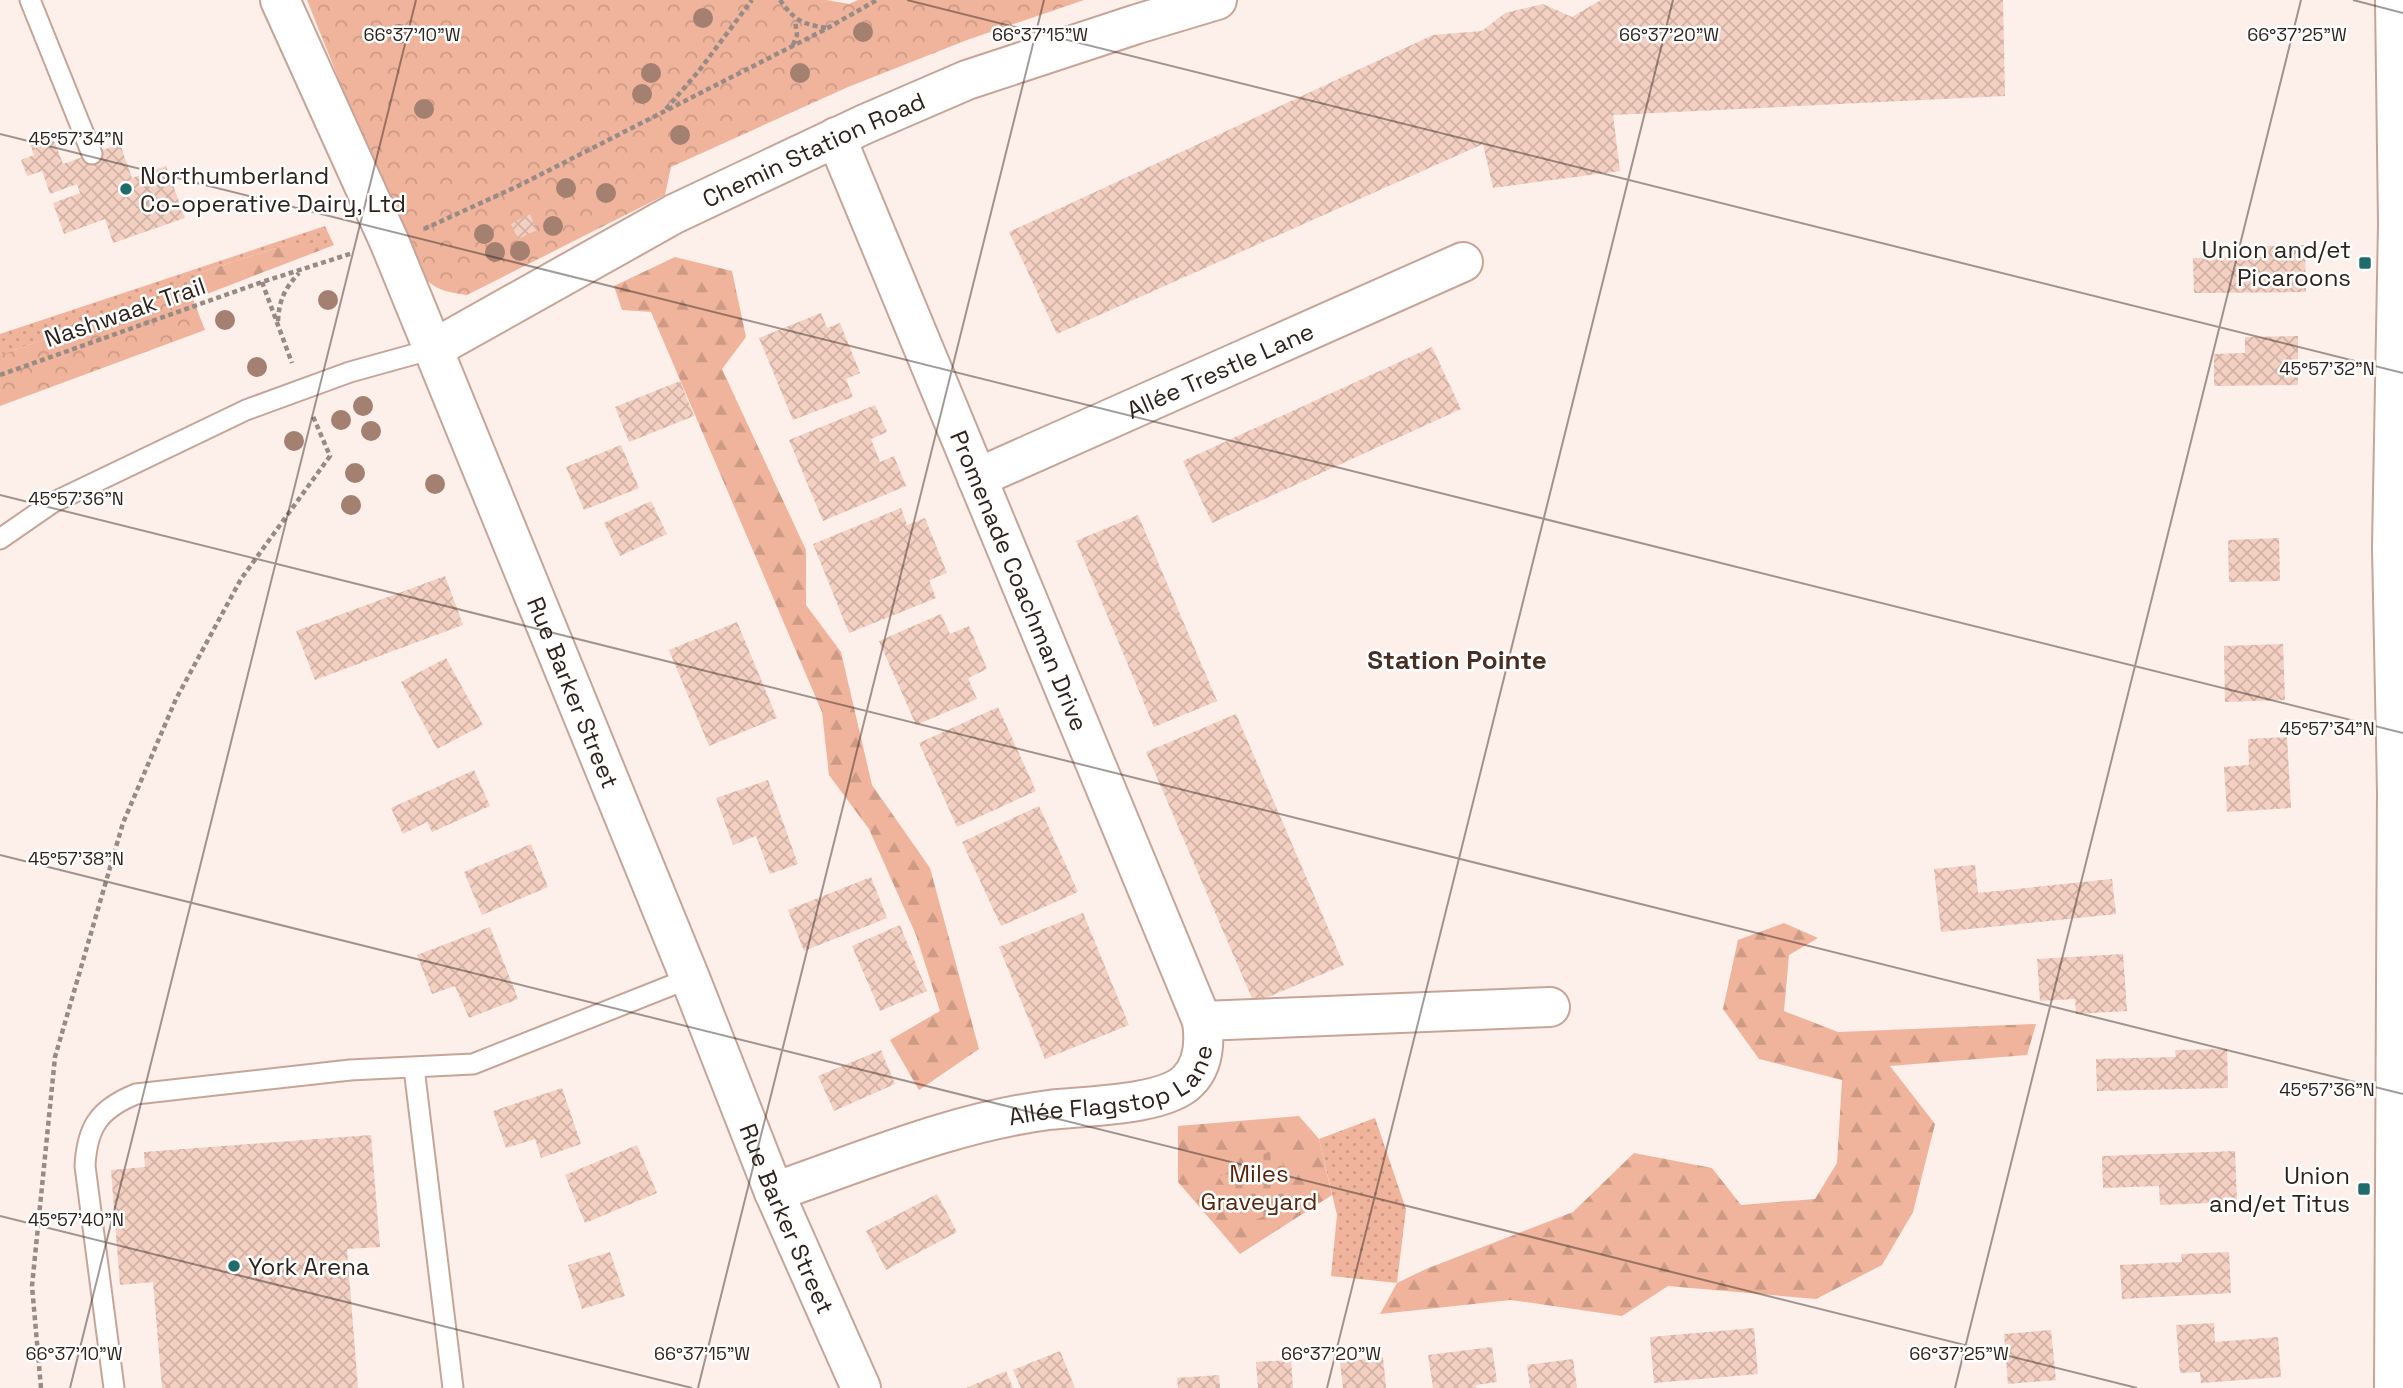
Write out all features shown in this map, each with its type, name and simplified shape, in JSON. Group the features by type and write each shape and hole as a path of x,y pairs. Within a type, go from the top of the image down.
{"street":[{"name":"Rue Barker Street","path":"280,0 406,235 433,349 690,978 774,1192 861,1388"},
{"name":"Chemin Station Road","path":"433,349 674,214 836,137 967,80 1217,0"},
{"path":"2394,1388 2398,791 2398,224 2395,0"},
{"name":"Promenade Coachman Drive","path":"836,137 1202,1021"},
{"name":"Allée Trestle Lane","path":"977,478 1463,262"},
{"name":"Allée Flagstop Lane","path":"774,1192 971,1124 1047,1110 1130,1102 1164,1094 1188,1082 1201,1059 1204,1040 1202,1021 1550,1007"}],"lane":[{"path":"30,0 92,154"},
{"path":"0,539 52,503 246,410 350,372 433,349"},
{"path":"114,1388 85,1166 86,1143 98,1119 115,1102 136,1094 350,1070 473,1063 508,1052 690,978"},
{"path":"414,1068 453,1388"}],"path":[{"path":"664,111 698,72 752,0"},
{"name":"Nashwaak Trail","path":"0,375 262,282 406,235 518,187 828,28 877,0"},
{"path":"779,1 795,19 805,24 828,28"},
{"path":"792,46 797,35 795,19"},
{"path":"278,325 279,305 285,288 299,272"},
{"path":"41,1388 32,1286 55,1057 123,823 176,699 241,579 330,456"}],"green space":[{"path":"307,0 826,0 849,4 858,0 1084,0 967,40 848,87 671,167 665,195 467,295 436,287 413,265"},
{"path":"325,226 334,245 285,245 199,273 189,289 0,355 0,334"},
{"path":"285,245 334,245 194,299 189,289 199,273"},
{"path":"675,257 732,271 746,337 722,369 806,550 806,605 841,652 872,785 930,868 979,1049 919,1090 890,1040 940,1011 916,935 869,829 829,775 822,712 651,312 622,310 614,286"},
{"path":"189,289 205,330 0,406 0,355"},
{"path":"1784,923 1818,938 1789,955 1784,1011 1838,1032 2036,1024 2027,1055 1890,1066 1935,1124 1913,1212 1882,1265 1816,1299 1668,1286 1622,1316 1511,1300 1380,1314 1397,1283 1426,1269 1573,1212 1634,1153 1712,1168 1741,1205 1815,1199 1837,1163 1842,1080 1759,1059 1723,1009 1738,940"},
{"path":"1299,1116 1319,1139 1332,1195 1240,1254 1178,1182 1178,1126"},
{"path":"1375,1118 1406,1209 1397,1283 1331,1276 1337,1215 1319,1139"},
{"name":"Miles Graveyard","path":"1278,1147 1294,1203 1248,1223 1219,1177"}],"building":[{"path":"1601,0 2003,0 2005,96 1613,115 1620,171 1493,188 1483,144 1057,334 1009,232 1433,35 1482,31 1505,13 1543,4 1572,17"},
{"name":"Northumberland Co-operative Dairy, Ltd","path":"52,136 63,164 120,144 132,178 166,166 185,218 113,243 105,219 64,234 53,203 80,193 77,184 50,194 42,171 27,176 21,160 34,155 30,144"},
{"path":"530,214 537,230 518,239 511,224"},
{"path":"2305,245 2306,292 2194,293 2193,258 2266,257 2266,246"},
{"path":"821,313 827,328 840,323 860,373 846,379 853,397 793,420 759,338"},
{"path":"2298,336 2298,385 2214,386 2214,354 2245,353 2245,337"},
{"path":"1432,347 1461,409 1212,523 1183,461"},
{"path":"680,381 694,416 629,442 615,407"},
{"path":"875,405 887,432 871,439 880,462 894,456 906,486 823,521 789,440"},
{"path":"621,445 639,488 584,510 566,467"},
{"path":"651,501 667,534 620,556 604,523"},
{"path":"901,508 907,525 925,518 947,573 929,580 936,598 849,633 813,544"},
{"path":"1138,515 1217,701 1154,727 1076,541"},
{"path":"2279,538 2280,581 2229,582 2228,540"},
{"path":"445,576 463,625 315,680 296,631"},
{"path":"941,614 950,634 969,626 987,669 968,678 977,699 916,725 879,641"},
{"path":"737,622 777,718 709,746 669,650"},
{"path":"2283,644 2285,700 2225,702 2224,646"},
{"path":"446,658 483,725 437,749 401,682"},
{"path":"998,707 1036,791 957,827 919,743"},
{"path":"1236,714 1344,965 1254,1003 1146,752"},
{"path":"2287,737 2291,808 2227,812 2224,767 2249,765 2248,739"},
{"path":"474,770 490,806 432,832 427,822 403,834 391,808"},
{"path":"768,780 798,864 770,874 756,836 733,845 716,798"},
{"path":"1039,806 1078,892 1001,926 962,842"},
{"path":"531,844 548,887 482,915 464,872"},
{"path":"1975,865 1978,893 2112,879 2116,914 1941,932 1934,869"},
{"path":"871,877 887,918 804,951 788,910"},
{"path":"1083,913 1129,1025 1045,1059 999,947"},
{"path":"900,925 927,991 880,1011 852,946"},
{"path":"490,927 518,999 469,1018 455,986 432,994 417,955"},
{"path":"2123,954 2127,1011 2076,1014 2075,999 2040,1001 2037,959"},
{"path":"2227,1049 2228,1088 2097,1091 2096,1059 2176,1057 2175,1050"},
{"path":"881,1050 895,1084 834,1111 818,1076"},
{"path":"562,1088 581,1144 541,1158 535,1139 506,1148 493,1111"},
{"name":"York Arena","path":"371,1135 380,1247 347,1249 358,1388 162,1388 153,1282 120,1285 111,1170 145,1167 144,1152"},
{"path":"637,1145 657,1193 585,1223 565,1175"},
{"path":"2235,1151 2237,1202 2160,1205 2159,1186 2103,1188 2102,1156"},
{"path":"937,1194 957,1232 886,1270 866,1231"},
{"path":"610,1252 625,1296 582,1309 568,1265"},
{"path":"2229,1252 2231,1293 2122,1299 2120,1265 2182,1262 2181,1254"},
{"path":"2214,1323 2215,1342 2278,1337 2281,1377 2201,1383 2200,1372 2180,1373 2176,1325"},
{"path":"1754,1328 1758,1374 1654,1383 1650,1337"},
{"path":"2051,1330 2056,1380 2008,1384 2004,1334"},
{"path":"1492,1347 1497,1382 1476,1385 1476,1388 1433,1388 1428,1355"},
{"path":"1060,1351 1075,1388 1021,1388 1013,1370"},
{"path":"1383,1357 1386,1388 1343,1388 1340,1362"},
{"path":"1573,1359 1577,1388 1530,1388 1527,1365"},
{"path":"1291,1360 1293,1388 1258,1388 1256,1362"},
{"path":"1006,1371 1013,1388 966,1388"},
{"path":"1219,1375 1220,1388 1178,1388 1177,1378"}],"place":[{"name":"Northumberland Co-operative Dairy, Ltd","path":"126,189"},
{"name":"Union and/et Picaroons","path":"2365,263"},
{"name":"Union and/et Titus","path":"2364,1189"},
{"name":"York Arena","path":"234,1266"}],"district":[{"name":"Station Pointe","path":"1457,660"}]}
